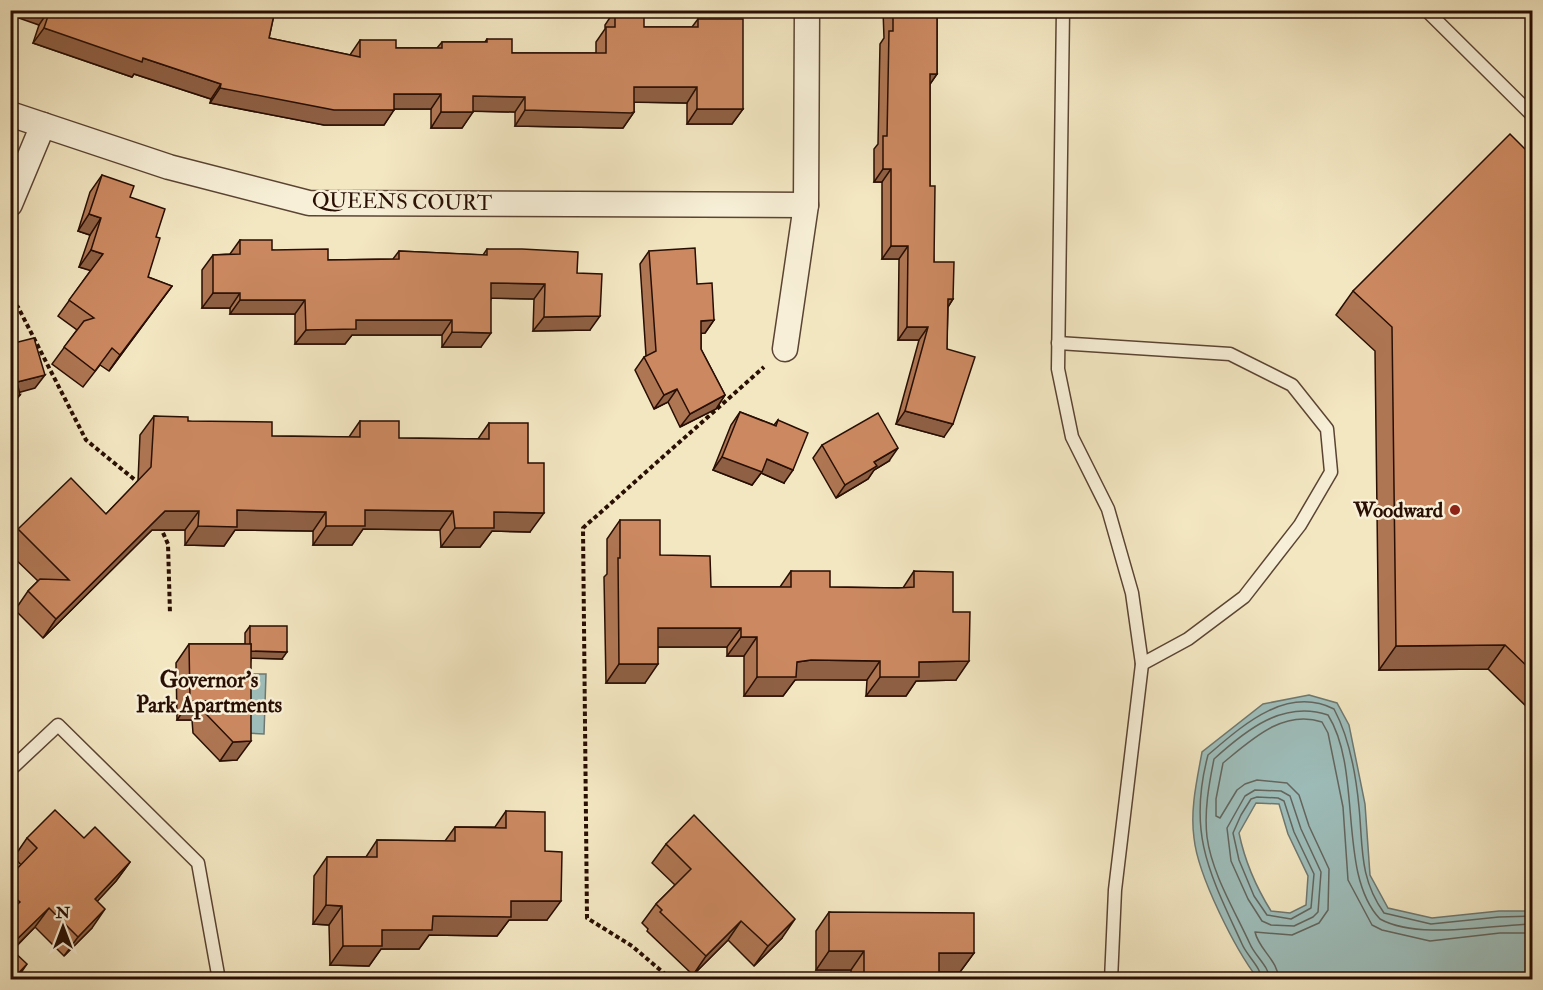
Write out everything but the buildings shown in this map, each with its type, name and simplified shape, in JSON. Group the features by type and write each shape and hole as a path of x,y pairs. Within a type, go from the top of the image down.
{"street":[{"path":"785,349 806,205 807,10"},
{"name":"QUEENS COURT","path":"10,114 169,167 309,203 806,205"},
{"path":"10,204 43,125"}],"lane":[{"path":"1063,10 1058,369 1072,436 1107,509 1132,593 1142,664 1115,890 1111,980"},
{"path":"1426,10 1533,115"},
{"path":"1058,343 1230,354 1292,385 1327,429 1331,472 1300,525 1244,597 1188,639 1142,664"},
{"path":"10,770 58,725 198,863 219,980"}],"path":[{"path":"10,300 18,308 86,440 140,484 144,494"},
{"path":"672,980 632,946 586,918 583,528 785,349"},
{"path":"159,524 168,544 170,614"}],"water":[{"path":"244,674 266,674 264,734 244,733"},
{"path":"1309,695 1337,703 1349,725 1365,804 1370,875 1388,908 1432,918 1499,911 1532,911 1532,979 1258,979 1239,950 1219,912 1202,872 1194,838 1193,816 1202,752 1263,704","holes":["1256,803 1279,804 1288,834 1308,876 1306,905 1290,913 1271,911 1252,874 1239,833"]}],"place":[{"name":"Woodward","path":"1455,510"}],"district":[{"name":"Governor's Park Apartments","path":"209,692"}]}
